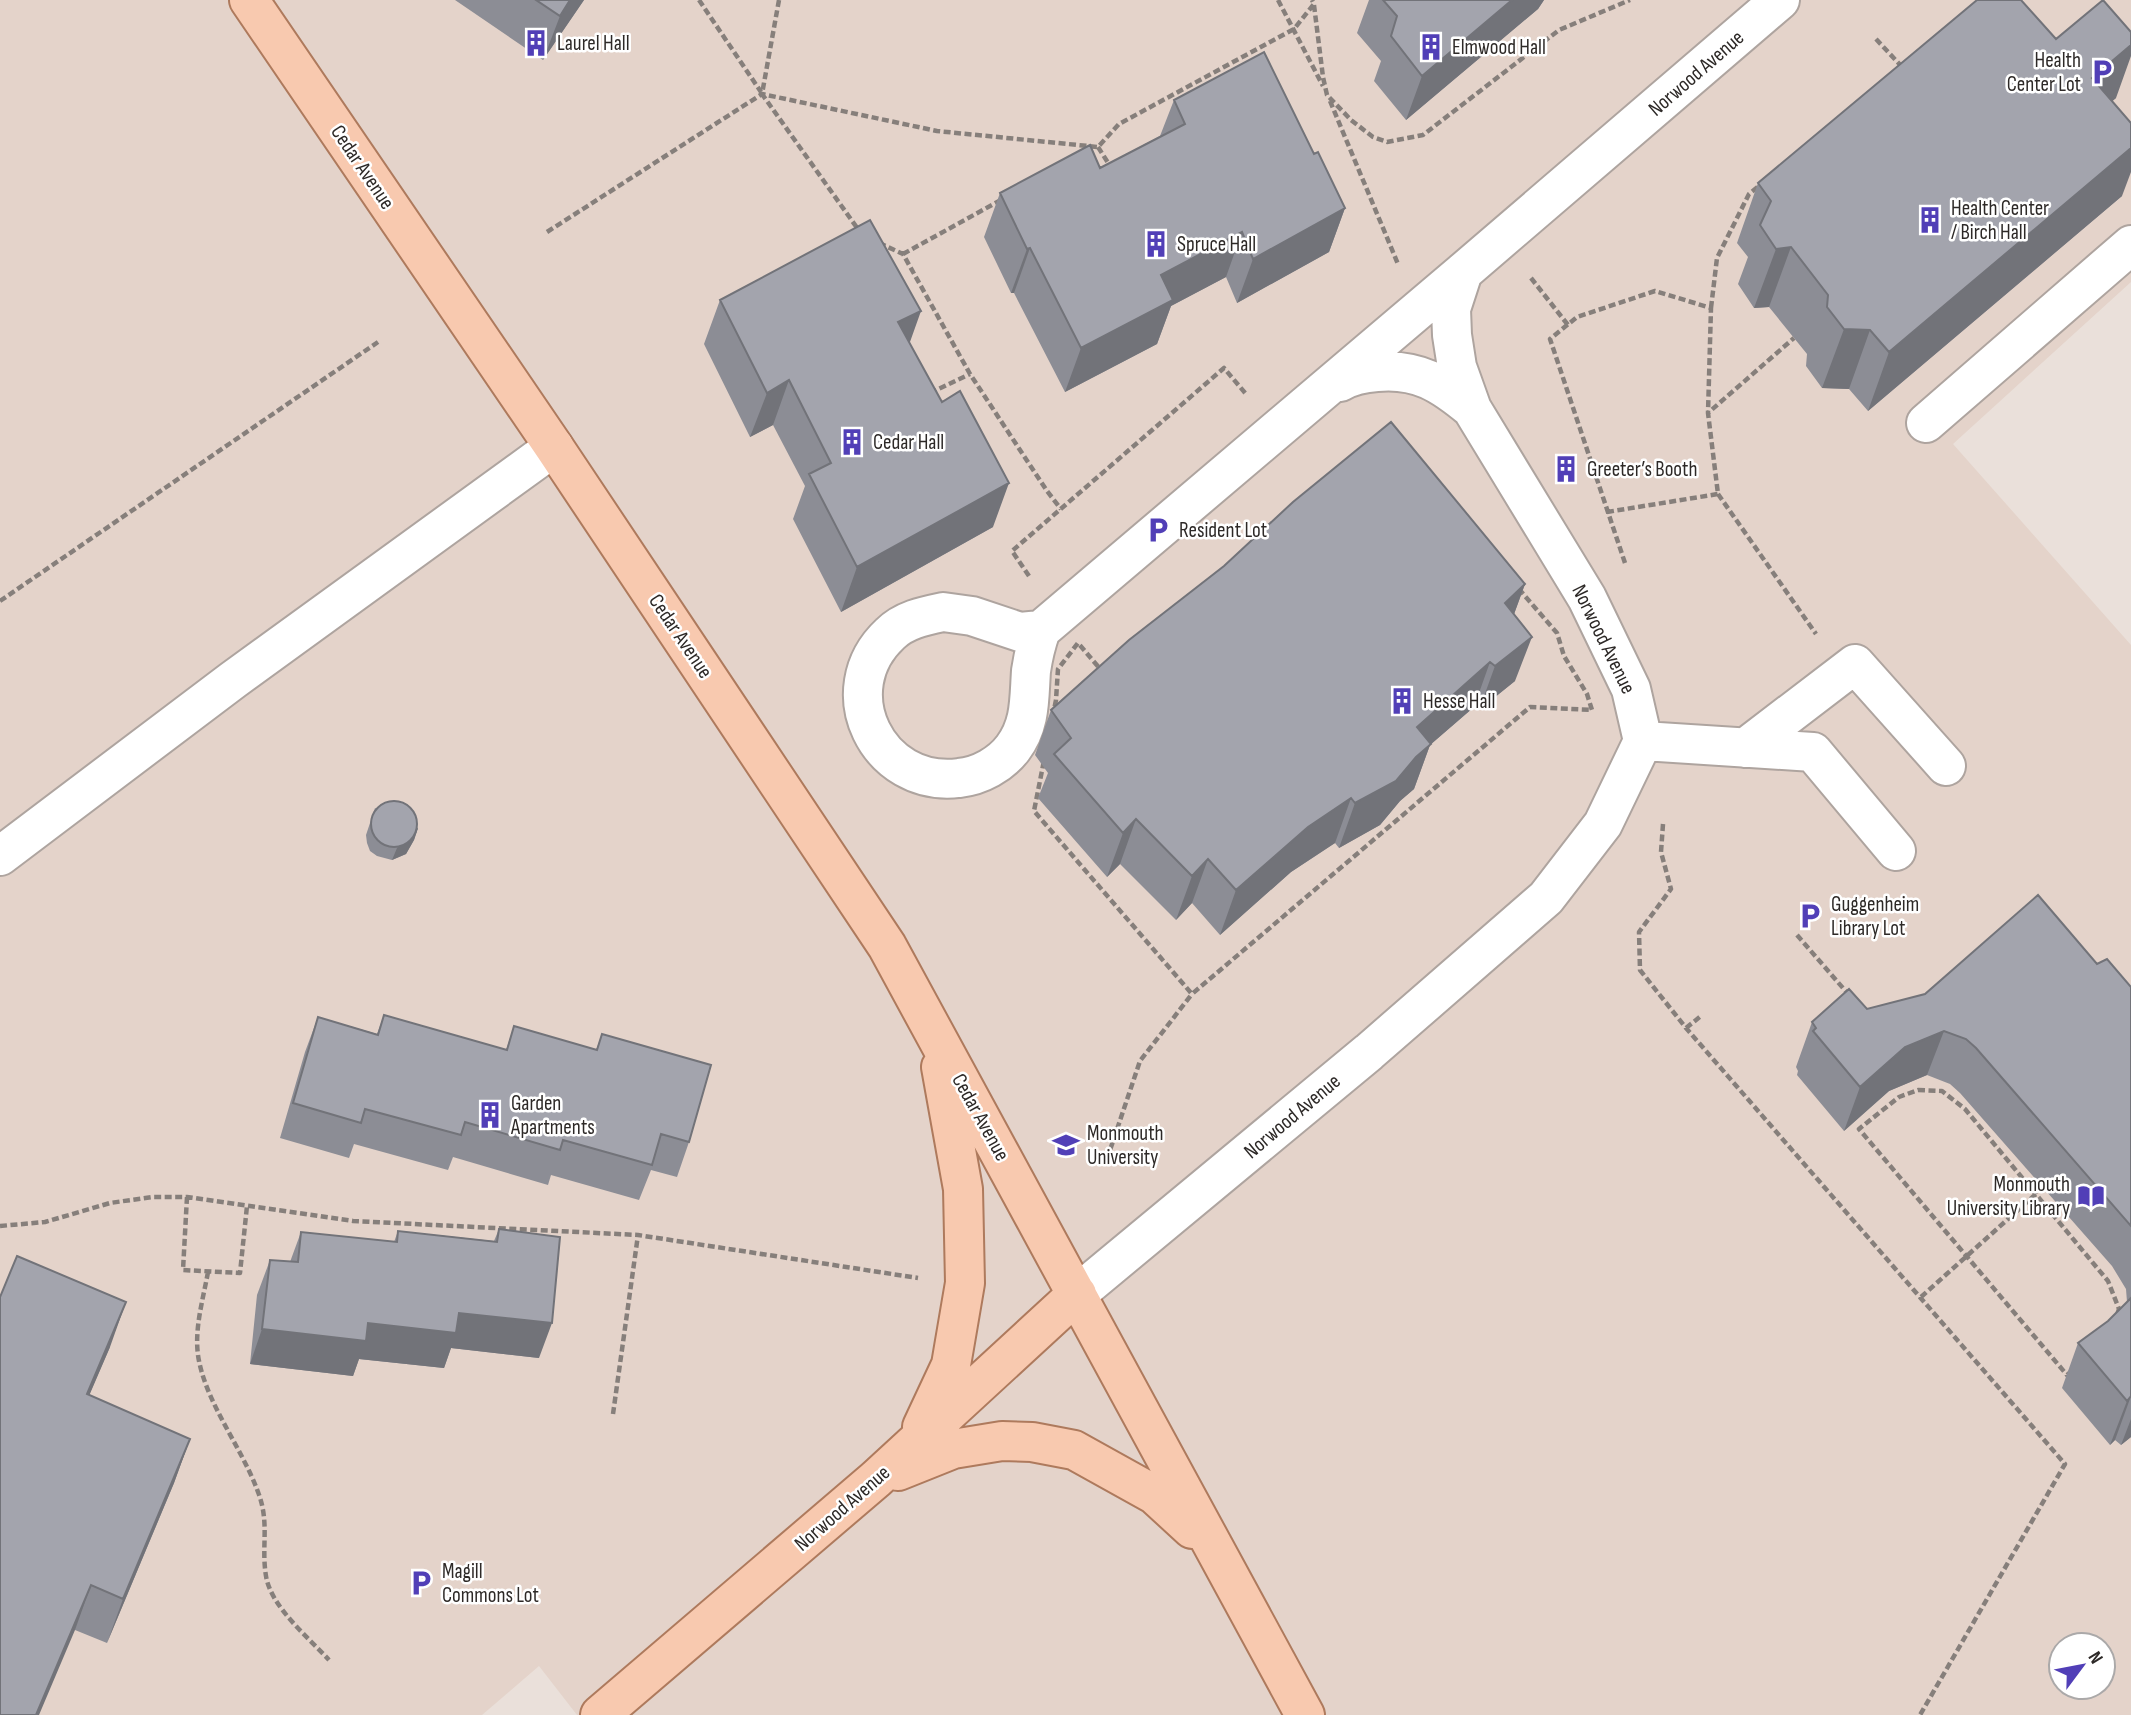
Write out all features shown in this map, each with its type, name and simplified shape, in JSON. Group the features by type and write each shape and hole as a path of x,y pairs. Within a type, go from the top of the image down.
{"main road":[{"name":"Cedar Avenue","path":"249,0 554,447 887,946 1077,1294"},
{"path":"915,1444 951,1365 965,1283 962,1189 936,1034"},
{"path":"1077,1294 1305,1715"},
{"name":"Norwood Avenue","path":"600,1715 876,1479 1077,1294"},
{"path":"876,1479 953,1449 1002,1441 1032,1442 1074,1450 1155,1495 1214,1548"}],"street":[{"name":"Norwood Avenue","path":"1077,1294 1369,1052 1546,898 1603,824 1643,741 1632,689 1587,598 1472,409 1457,367 1451,309 1463,272 1780,0"},
{"path":"1926,423 2131,245"},
{"path":"1041,630 1020,632 972,616 943,612 915,618 890,633 872,656 863,684 864,713 875,740 894,762 920,776 946,780 971,777 994,766 1013,749 1026,726 1031,701 1034,652 1041,630 1463,272"},
{"path":"1316,397 1346,379 1363,373 1397,370 1431,380 1448,389 1472,409"},
{"path":"0,856 222,689 554,447"},
{"path":"1745,748 1855,664 1946,766"},
{"path":"1643,741 1813,752 1896,851"}],"path":[{"path":"699,0 863,237"},
{"path":"762,94 779,0"},
{"path":"1278,0 1328,96 1401,271"},
{"path":"1313,2 1320,60 1328,96 1351,120 1373,137 1387,142 1423,135 1559,30 1630,0"},
{"path":"1086,154 1098,147 1119,124 1294,29 1313,2"},
{"path":"1876,39 1912,79"},
{"path":"1893,77 1912,61"},
{"path":"547,232 762,94 937,131 1098,147"},
{"path":"1098,147 1119,180"},
{"path":"1770,178 1749,194 1717,258 1711,307 1708,413 1718,494 1843,672"},
{"path":"903,254 1013,194"},
{"path":"873,241 903,254 970,374 1061,509"},
{"path":"1531,278 1568,325"},
{"path":"1628,573 1550,339 1577,317 1655,291 1711,307"},
{"path":"1708,413 1794,338"},
{"path":"0,601 377,342"},
{"path":"1033,581 1012,551 1224,368 1251,401"},
{"path":"926,395 970,374"},
{"path":"1107,1159 1140,1061 1192,994 1530,707 1592,710 1587,694 1564,656 1557,633 1388,439 1107,677 1078,643 1058,668 1056,700 1034,811 1192,994"},
{"path":"1607,512 1718,494"},
{"path":"1663,824 1661,852 1671,889 1639,932 1640,970 1686,1028 2065,1464 1920,1715"},
{"path":"1797,935 1851,997"},
{"path":"1686,1028 1700,1016"},
{"path":"1918,1090 1942,1091 1965,1109 2036,1194 2108,1281 2119,1309 2109,1339 2067,1375 1859,1129 1899,1097 1918,1090"},
{"path":"1953,1100 1960,1093"},
{"path":"1921,1297 2036,1194"},
{"path":"1,1226 45,1222 110,1203 152,1197 187,1197 353,1222 638,1236 923,1279"},
{"path":"187,1197 183,1270 240,1273 247,1206"},
{"path":"613,1414 638,1236"},
{"path":"208,1272 197,1335 198,1360 204,1381 259,1494 266,1531 266,1574 270,1590 278,1604 329,1660"}],"shaded area":[{"name":"Monmouth University","path":"0,0 2131,0 2131,282 1953,444 2131,645 2131,1715 577,1715 539,1666 482,1715 0,1715"}],"building":[{"path":"536,0 570,0 560,16"},
{"path":"1383,0 1512,0 1422,76 1391,36 1397,16"},
{"name":"Health Center / Birch Hall","path":"1977,0 2021,0 2056,39 2103,0 2131,32 2131,45 2092,78 2131,123 2131,148 1889,352 1870,330 1844,329 1827,307 1828,295 1791,247 1776,249 1760,225 1771,201 1758,183"},
{"name":"Spruce Hall","path":"1264,52 1314,154 1318,152 1345,208 1253,259 1242,232 1161,275 1173,300 1081,348 1000,193 1090,145 1100,168 1185,124 1174,100"},
{"name":"Cedar Hall","path":"870,220 921,311 898,322 942,402 960,391 1009,483 857,567 809,474 831,463 789,380 767,393 720,300"},
{"name":"Hesse Hall","path":"1391,422 1525,584 1505,603 1532,637 1495,666 1490,662 1417,727 1431,744 1396,781 1355,803 1351,798 1308,827 1236,890 1208,859 1192,876 1136,819 1123,833 1054,754 1071,738 1051,710 1129,640 1224,566 1293,502"},
{"path":"394,801 411,807 417,824 411,841 394,847 377,841 371,824 377,807"},
{"path":"2038,895 2097,964 2107,959 2131,987 2131,1226 1966,1039 1944,1031 1905,1047 1860,1087 1813,1031 1816,1028 1812,1022 1849,989 1867,1009 1925,994"},
{"name":"Garden Apartments","path":"384,1015 507,1050 514,1026 597,1050 602,1034 711,1065 689,1142 661,1134 652,1165 563,1140 560,1150 465,1122 461,1135 365,1109 361,1123 293,1103 318,1017 378,1035"},
{"path":"499,1229 560,1237 552,1323 459,1313 456,1333 368,1323 366,1341 262,1329 270,1260 298,1262 301,1232 397,1242 398,1231 497,1242"},
{"path":"17,1256 126,1302 87,1394 190,1439 123,1599 91,1585 36,1715 0,1715 0,1297"},
{"path":"2131,1298 2131,1396 2127,1401 2078,1343 2108,1321"}],"place":[{"name":"Laurel Hall","path":"536,43"},
{"name":"Elmwood Hall","path":"1431,47"},
{"name":"Health Center Lot","path":"2102,72"},
{"name":"Health Center / Birch Hall","path":"1930,220"},
{"name":"Spruce Hall","path":"1156,244"},
{"name":"Cedar Hall","path":"852,442"},
{"name":"Greeter’s Booth","path":"1566,469"},
{"name":"Resident Lot","path":"1158,530"},
{"name":"Hesse Hall","path":"1402,701"},
{"name":"Guggenheim Library Lot","path":"1810,916"},
{"name":"Garden Apartments","path":"490,1115"},
{"name":"Monmouth University","path":"1066,1145"},
{"name":"Monmouth University Library","path":"2091,1196"},
{"name":"Magill Commons Lot","path":"421,1583"}]}
